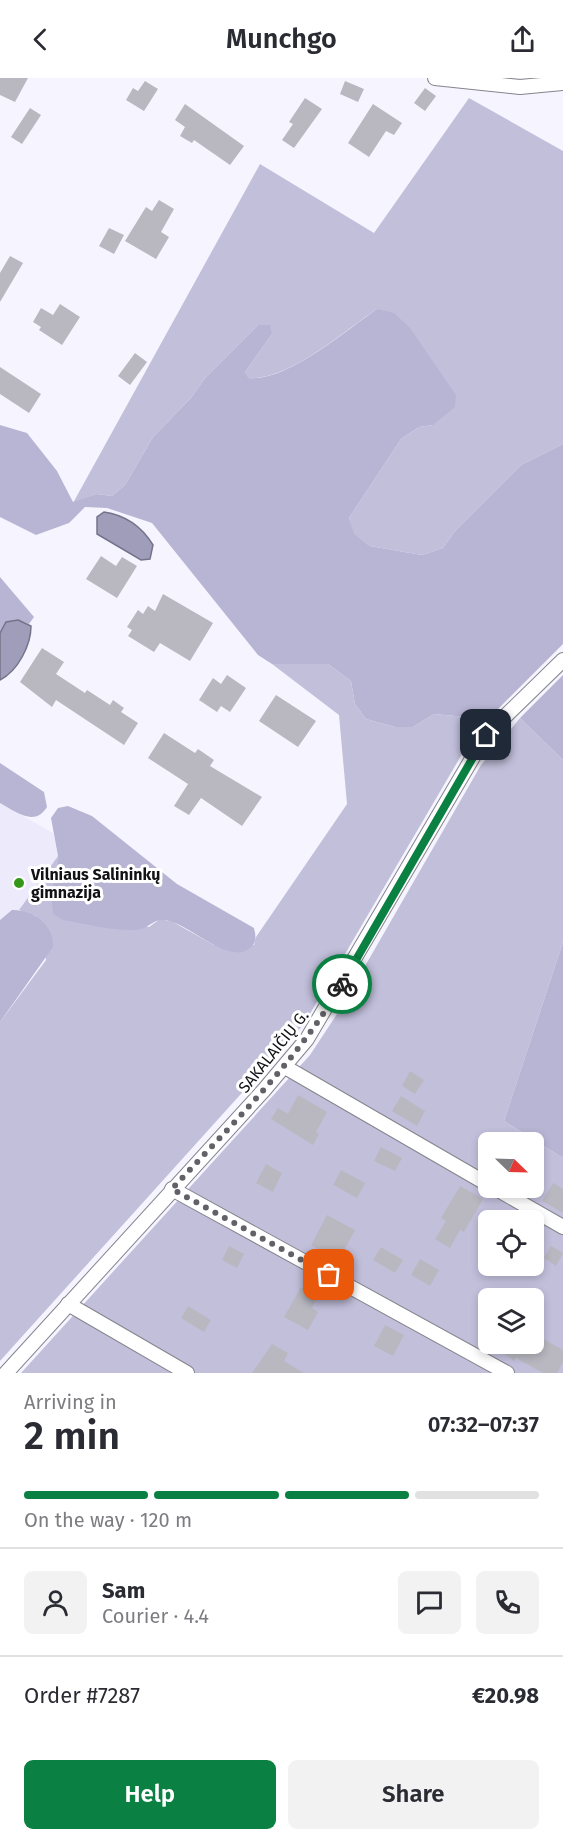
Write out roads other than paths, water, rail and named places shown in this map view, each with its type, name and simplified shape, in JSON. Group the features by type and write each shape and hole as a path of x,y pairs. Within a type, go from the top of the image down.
{"street":[{"path":"435,78 520,87 563,83"},
{"name":"SAKALAIČIŲ G.","path":"6,1373 285,1067 327,1008 486,735 563,660"},
{"path":"285,1067 478,1179"},
{"path":"172,1189 507,1373"},
{"path":"512,1198 563,1227"},
{"path":"68,1304 187,1373"}],"place":[{"name":"Vilniaus Salininkų gimnazija","path":"19,883"}]}
